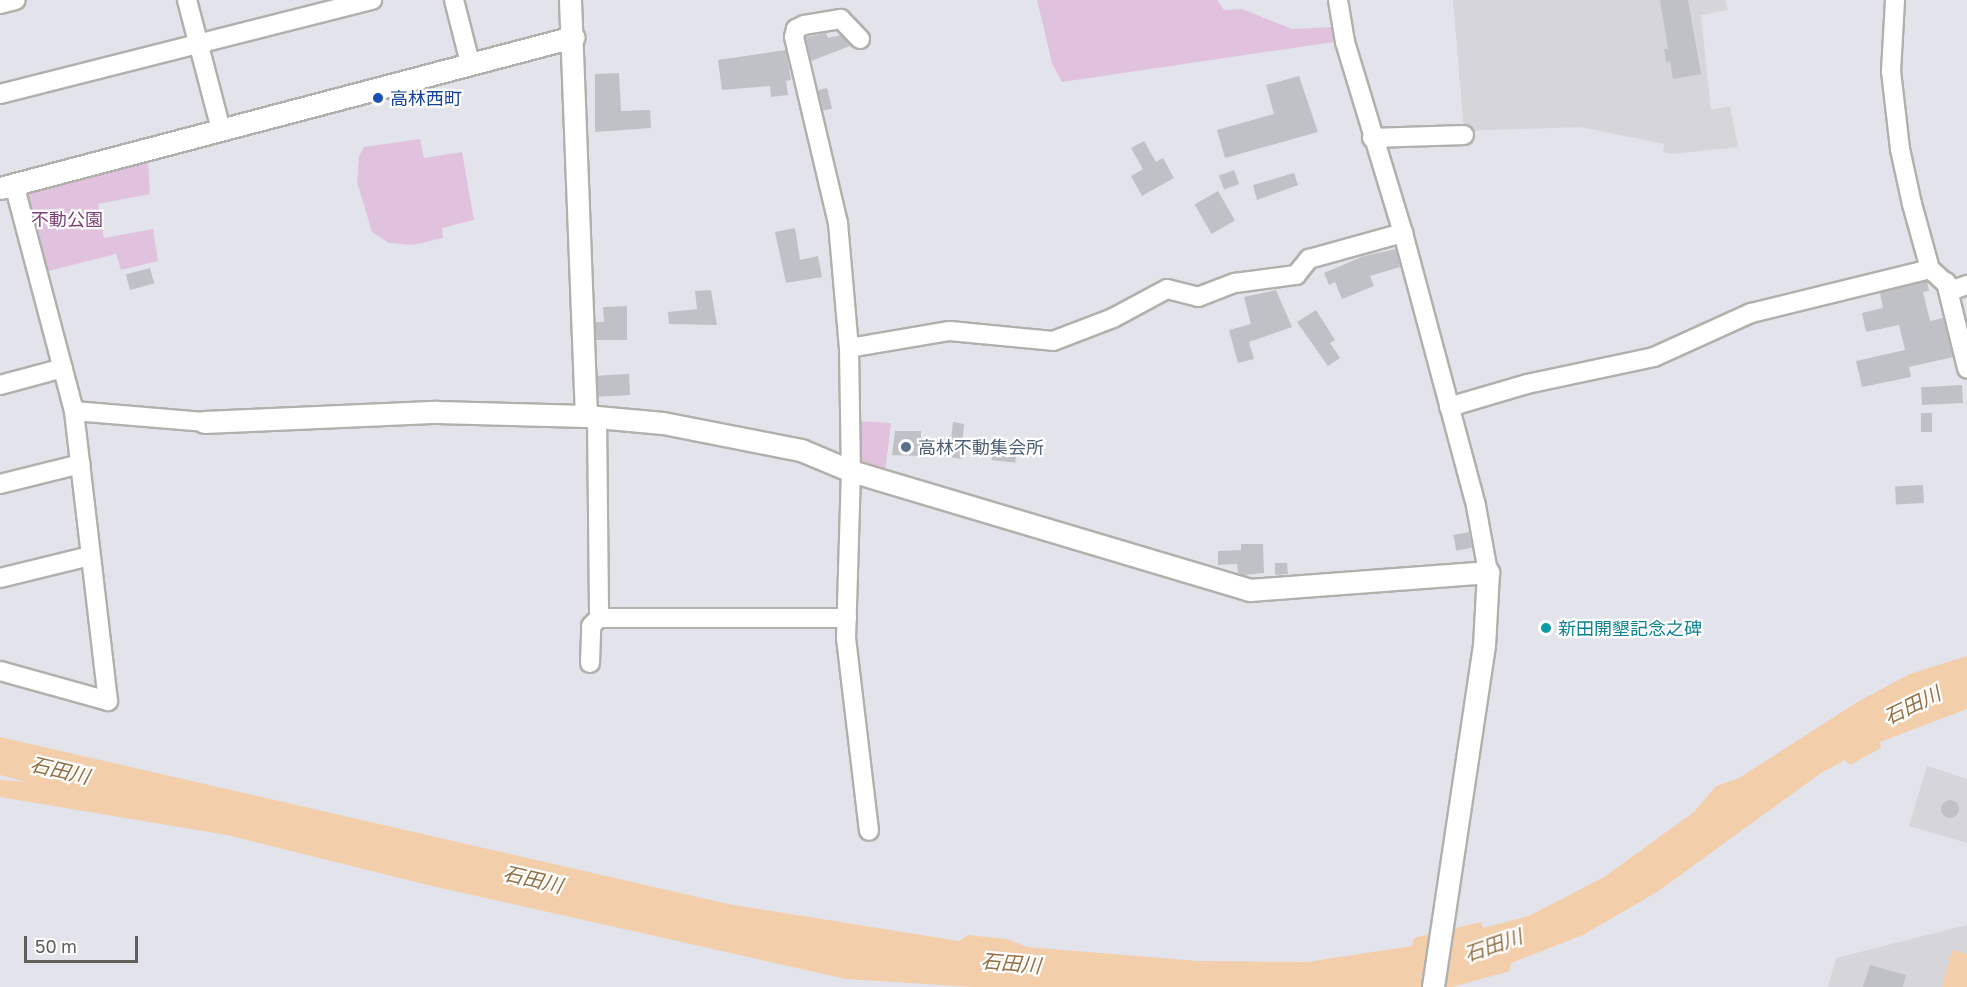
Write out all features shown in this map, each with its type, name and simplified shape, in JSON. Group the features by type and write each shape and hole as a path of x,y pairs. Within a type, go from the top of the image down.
{"street":[{"path":"0,4 16,0"},
{"path":"187,0 221,129"},
{"path":"0,94 372,0"},
{"path":"454,0 470,63"},
{"path":"570,0 592,416 598,618 591,626 590,663"},
{"path":"1338,0 1345,42 1402,233 1479,517 1488,572 1483,655 1433,987"},
{"path":"1895,0 1891,71 1900,149 1930,269 1953,290 1967,285"},
{"path":"860,39 841,19 804,25 796,29 794,37 838,223 849,348 851,471 847,618 869,831"},
{"path":"0,671 108,701 74,411 7,186 573,37"},
{"path":"1372,138 1464,135"},
{"path":"849,348 950,331 1053,341 1113,318 1167,289 1198,297 1235,283 1296,275 1309,259 1402,233"},
{"path":"1449,407 1527,384 1654,357 1751,313 1930,269"},
{"path":"1946,282 1967,368"},
{"path":"0,385 63,368"},
{"path":"74,411 204,422 437,412 592,416 663,423 774,443 851,471 1250,590 1488,572"},
{"path":"0,484 81,464"},
{"path":"0,578 90,556"},
{"path":"598,618 847,618"}],"shaded area":[{"path":"1453,0 1725,0 1728,10 1701,15 1711,110 1730,106 1738,147 1672,154 1663,152 1664,144 1580,127 1464,131"},
{"path":"1927,766 1967,779 1967,843 1909,826"},
{"path":"1967,925 1967,987 1828,987 1836,958"}],"green space":[{"path":"1037,0 1217,0 1224,10 1242,9 1292,29 1332,27 1334,42 1062,82 1052,63"},
{"path":"420,139 424,158 462,152 474,220 442,228 443,238 413,245 389,243 372,232 357,182 359,156 364,147"},
{"name":"不動公園","path":"148,161 150,194 98,204 104,238 153,229 158,261 121,270 116,254 48,271 24,193"},
{"path":"856,421 891,423 885,473 856,463"}],"water":[{"name":"石田川","path":"1967,656 1967,709 1880,742 1881,748 1850,765 1845,760 1821,773 1657,892 1583,935 1511,963 1510,971 1452,987 973,987 846,979 432,886 227,835 0,797 0,780 27,782 0,775 0,737 728,904 959,941 968,935 1007,939 1027,947 1198,961 1307,962 1412,946 1414,938 1481,922 1483,928 1529,916 1604,877 1694,812 1716,786 1739,778 1859,701 1910,674"},
{"path":"1952,950 1967,954 1967,987 1942,987"}],"building":[{"path":"1660,0 1688,0 1701,74 1673,79 1670,61 1666,62 1664,49 1668,49"},
{"path":"826,33 828,38 841,35 850,46 811,61 806,37"},
{"path":"786,50 791,80 786,81 788,95 771,97 770,86 722,90 718,60"},
{"path":"619,73 621,111 650,110 651,128 595,132 595,74"},
{"path":"1299,76 1318,132 1225,158 1217,130 1274,114 1266,85"},
{"path":"827,88 832,108 823,111 818,90"},
{"path":"1144,141 1156,162 1163,158 1174,178 1142,196 1131,176 1143,169 1131,148"},
{"path":"1234,170 1239,184 1224,190 1219,175"},
{"path":"1294,173 1298,185 1257,200 1253,185"},
{"path":"1218,191 1235,220 1212,234 1195,204"},
{"path":"795,228 800,260 818,256 822,277 786,283 775,232"},
{"path":"1396,249 1400,267 1370,276 1374,286 1342,299 1335,282 1329,285 1324,273 1364,256"},
{"path":"150,268 154,283 130,290 126,274"},
{"path":"1927,281 1929,291 1923,292 1930,321 1943,318 1953,357 1909,367 1911,377 1862,387 1856,361 1905,350 1899,325 1866,332 1862,313 1883,308 1880,293"},
{"path":"711,290 717,325 669,324 668,312 697,309 695,291"},
{"path":"1276,290 1292,327 1249,342 1254,359 1238,363 1229,330 1251,324 1244,297"},
{"path":"627,306 627,340 596,340 595,322 604,322 603,307"},
{"path":"1316,310 1335,340 1330,343 1340,358 1328,366 1297,322"},
{"path":"629,374 630,395 598,397 597,376"},
{"path":"1962,385 1963,403 1922,405 1921,387"},
{"path":"1921,413 1932,413 1932,432 1921,432"},
{"path":"953,422 964,424 961,459 921,452 921,456 892,455 895,431 921,431 921,438 951,440"},
{"path":"993,447 1017,450 1015,463 991,460"},
{"path":"1923,485 1924,503 1896,504 1895,486"},
{"path":"1469,532 1472,548 1456,551 1453,535"},
{"path":"1241,544 1263,544 1264,573 1244,575 1238,573 1237,564 1218,565 1218,551 1241,550"},
{"path":"1275,563 1287,563 1288,574 1275,575"},
{"path":"1950,800 1956,803 1959,809 1956,815 1950,818 1944,815 1941,809 1944,803"},
{"path":"1870,965 1906,975 1903,987 1863,987"}],"place":[{"name":"高林西町","path":"378,98"},
{"name":"高林不動集会所","path":"906,447"},
{"name":"新田開墾記念之碑","path":"1546,628"}]}
